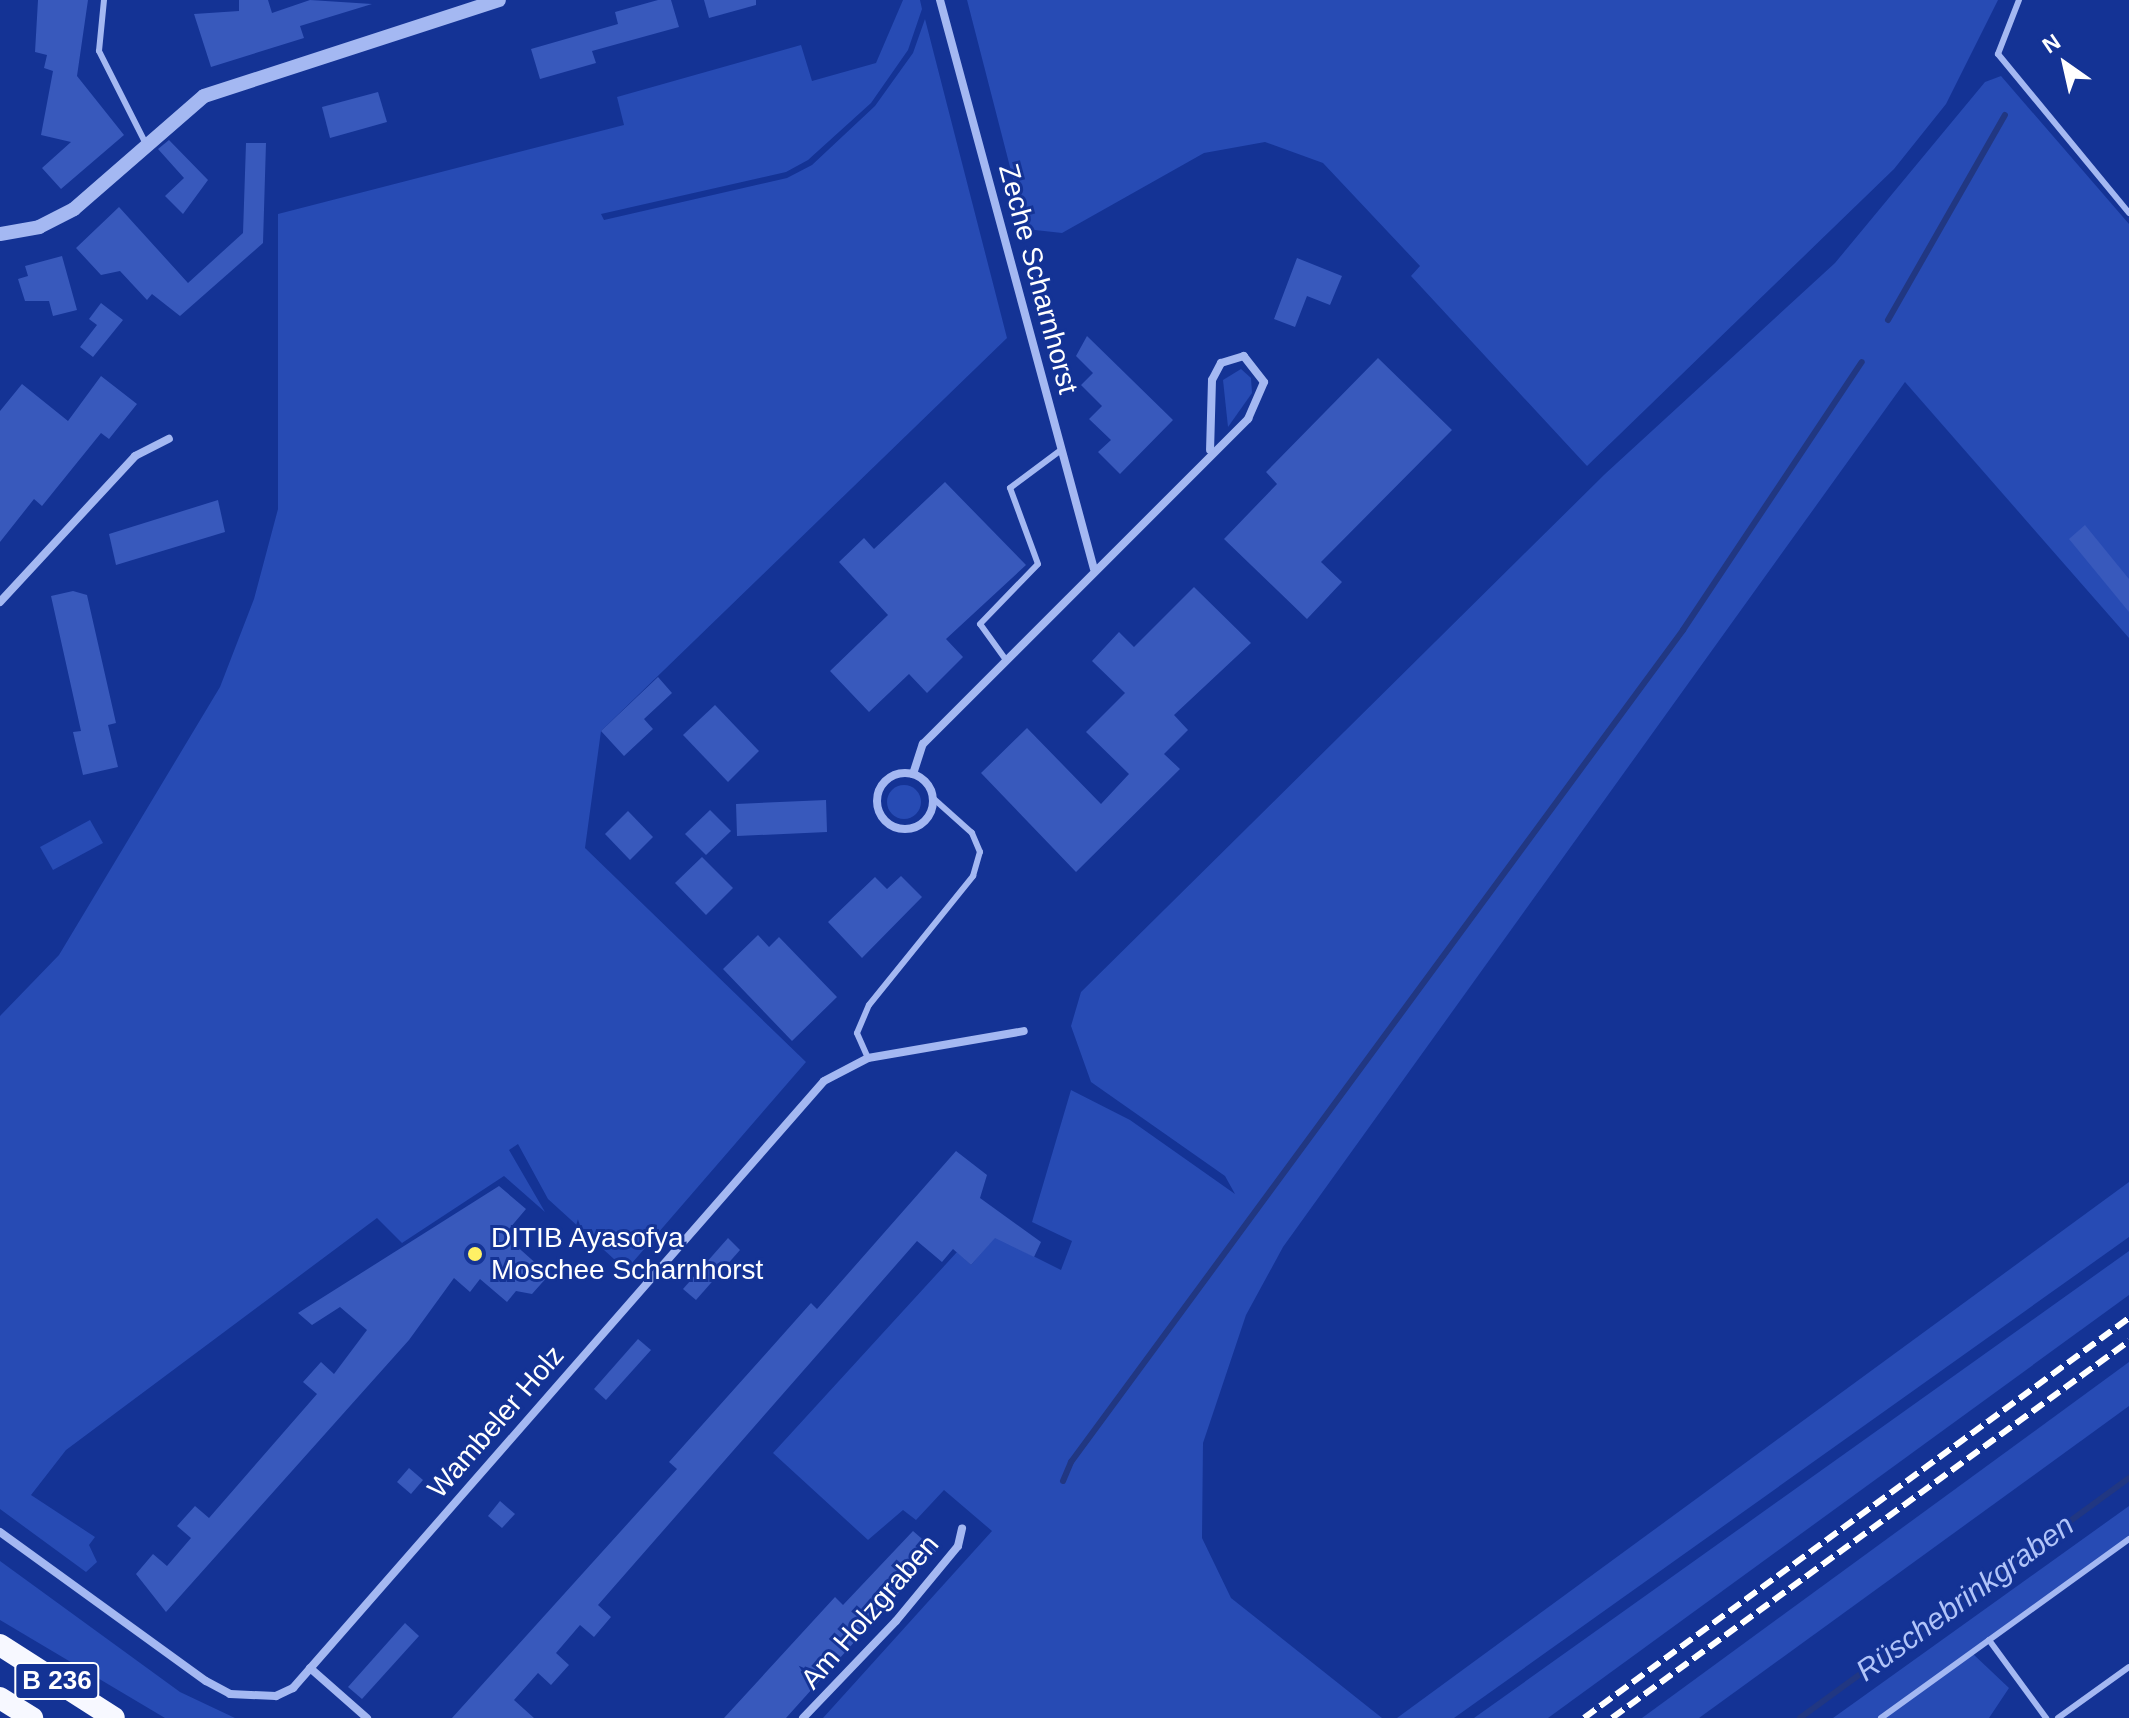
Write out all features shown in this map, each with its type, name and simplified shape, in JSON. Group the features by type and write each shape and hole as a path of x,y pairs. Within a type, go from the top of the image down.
{"highway":[{"name":"B 236","path":"0,1645 114,1718"},
{"name":"B 236","path":"0,1698 32,1718"}],"street":[{"path":"0,234 39,227 74,209 145,142 204,96 272,68 499,0"},
{"name":"Zeche Scharnhorst","path":"940,0 1094,569"},
{"path":"913,774 923,744 1260,401 1261,371 1244,356 1221,363 1212,380 1210,450"},
{"path":"0,602 135,456 169,439"},
{"path":"913,774 934,799 927,818 910,829 883,819 879,789 894,775 913,774"},
{"name":"Wambeler Holz","path":"0,1532 230,1694 276,1696 310,1668 824,1081 868,1058 1024,1031"},
{"name":"Am Holzgraben","path":"803,1718 896,1621 958,1546 962,1528"},
{"path":"310,1668 367,1718"}],"lane":[{"path":"104,0 99,51 145,142"},
{"path":"2019,0 1998,54 2129,213"},
{"path":"1006,660 980,624 1038,564 1010,488 1061,450"},
{"path":"868,1058 857,1033 869,1005 973,876 980,852 972,833 934,799"},
{"path":"1881,1718 2129,1539"},
{"path":"1989,1640 2046,1718"},
{"path":"2058,1718 2129,1667"}],"shaded area":[{"path":"903,0 920,0 922,9 908,50 871,103 808,160 786,172 601,214 604,220 787,178 812,165 875,106 913,53 925,19 1007,338 601,731 585,848 806,1062 626,1270 548,1199 518,1144 509,1150 545,1212 504,1176 402,1243 377,1218 66,1450 31,1495 95,1537 89,1545 97,1562 86,1572 0,1509 0,1016 59,955 220,687 254,599 278,509 278,214 624,125 617,97 801,45 812,81 876,63"},
{"path":"967,0 1998,0 1946,104 1894,169 1587,466 1411,276 1420,266 1323,163 1265,142 1204,153 1062,233 1026,229"},
{"path":"2001,76 2129,224 2129,638 1905,382 1283,1247 1246,1315 1203,1443 1202,1538 1231,1598 1382,1718 823,1718 992,1531 944,1490 916,1520 903,1510 868,1540 773,1453 957,1252 971,1265 995,1237 1061,1270 1072,1241 1032,1222 1071,1090 1130,1120 1235,1194 1225,1176 1091,1082 1071,1026 1081,992 1605,474 1835,263 1985,82"},
{"path":"1241,369 1251,378 1252,393 1228,427 1223,380"},
{"path":"904,785 916,790 921,802 916,814 904,819 892,814 887,802 892,790"},
{"path":"90,820 103,843 53,870 40,847"},
{"path":"2129,1182 2129,1237 1454,1718 1397,1718"},
{"path":"2129,1251 2129,1295 1548,1718 1474,1718"},
{"path":"2129,1362 2129,1406 1699,1718 1642,1718"},
{"path":"2129,1506 2129,1539 1972,1653 2009,1688 1989,1718 1833,1718"},
{"path":"0,1561 180,1692 235,1718 165,1718 0,1620"}],"building":[{"path":"38,0 88,0 77,76 124,135 61,189 42,168 71,142 41,135 53,71 44,68 47,55 35,52"},
{"path":"239,0 268,0 272,13 310,0 372,4 300,26 304,38 211,67 194,14 239,11"},
{"path":"658,0 671,0 679,27 592,51 596,63 540,79 531,49 618,24 615,12"},
{"path":"704,0 756,0 756,5 709,18"},
{"path":"378,92 387,122 330,138 322,107"},
{"path":"169,140 208,180 183,214 165,196 184,178 158,149"},
{"path":"246,143 266,143 263,243 180,316 152,294 147,300 120,271 101,275 76,248 119,207 188,283 243,233"},
{"path":"62,256 77,310 53,316 49,301 25,301 18,279 28,276 25,266"},
{"path":"1297,258 1342,276 1330,305 1307,296 1295,327 1274,319"},
{"path":"101,303 123,320 93,357 80,347 97,325 89,319"},
{"path":"1087,336 1173,420 1120,474 1098,452 1111,440 1089,419 1102,406 1081,385 1093,373 1076,356"},
{"path":"1378,358 1452,430 1321,562 1342,582 1307,619 1224,539 1277,484 1266,472"},
{"path":"101,376 137,404 109,439 101,433 42,506 34,499 0,542 0,411 22,384 68,421"},
{"path":"945,482 1026,565 946,639 963,657 927,693 909,674 869,712 830,671 888,615 839,562 864,538 874,549"},
{"path":"218,500 225,532 116,565 109,534"},
{"path":"2085,525 2129,579 2129,612 2069,539"},
{"path":"1194,587 1251,643 1174,715 1188,730 1164,754 1180,769 1076,872 981,773 1027,728 1101,804 1129,774 1086,732 1125,693 1092,661 1119,632 1134,647"},
{"path":"73,591 87,595 116,723 108,725 118,767 83,775 73,732 81,731 51,596"},
{"path":"658,677 672,693 644,719 653,729 624,756 601,731"},
{"path":"715,705 759,751 728,782 683,735"},
{"path":"826,800 827,832 737,836 736,804"},
{"path":"710,810 731,831 706,855 685,834"},
{"path":"628,811 653,837 630,860 605,834"},
{"path":"702,857 733,888 706,915 675,883"},
{"path":"901,876 922,897 862,958 828,922 875,877 887,889"},
{"path":"758,935 769,947 779,937 837,997 792,1041 723,969"},
{"path":"956,1151 987,1175 980,1198 1041,1242 1034,1257 995,1238 971,1265 953,1249 942,1262 917,1241 598,1605 611,1617 594,1637 580,1625 556,1653 569,1665 551,1685 538,1673 514,1700 534,1718 452,1718 677,1469 669,1462 811,1303 817,1309"},
{"path":"499,1186 526,1209 504,1235 549,1275 532,1294 516,1291 507,1302 480,1279 470,1292 454,1278 409,1340 166,1612 136,1574 153,1554 167,1566 191,1538 177,1526 195,1506 209,1518 317,1394 303,1382 321,1362 334,1374 367,1330 340,1307 312,1325 298,1313"},
{"path":"728,1238 740,1250 696,1300 683,1289"},
{"path":"638,1339 651,1350 606,1400 594,1389"},
{"path":"409,1468 423,1480 411,1494 397,1482"},
{"path":"500,1501 515,1514 502,1528 488,1516"},
{"path":"913,1531 936,1551 786,1718 724,1718 835,1597 843,1605"},
{"path":"405,1623 419,1636 362,1699 348,1687"}],"waterway":[{"path":"1888,320 2005,115"},
{"path":"1063,1481 1071,1462 1683,630 1862,362"},
{"name":"Rüschebrinkgraben","path":"1800,1718 2129,1478"}],"railway":[{"path":"1584,1718 2129,1318"},
{"path":"1612,1718 2129,1341"}],"place":[{"name":"DITIB Ayasofya Moschee Scharnhorst","path":"475,1254"}]}
